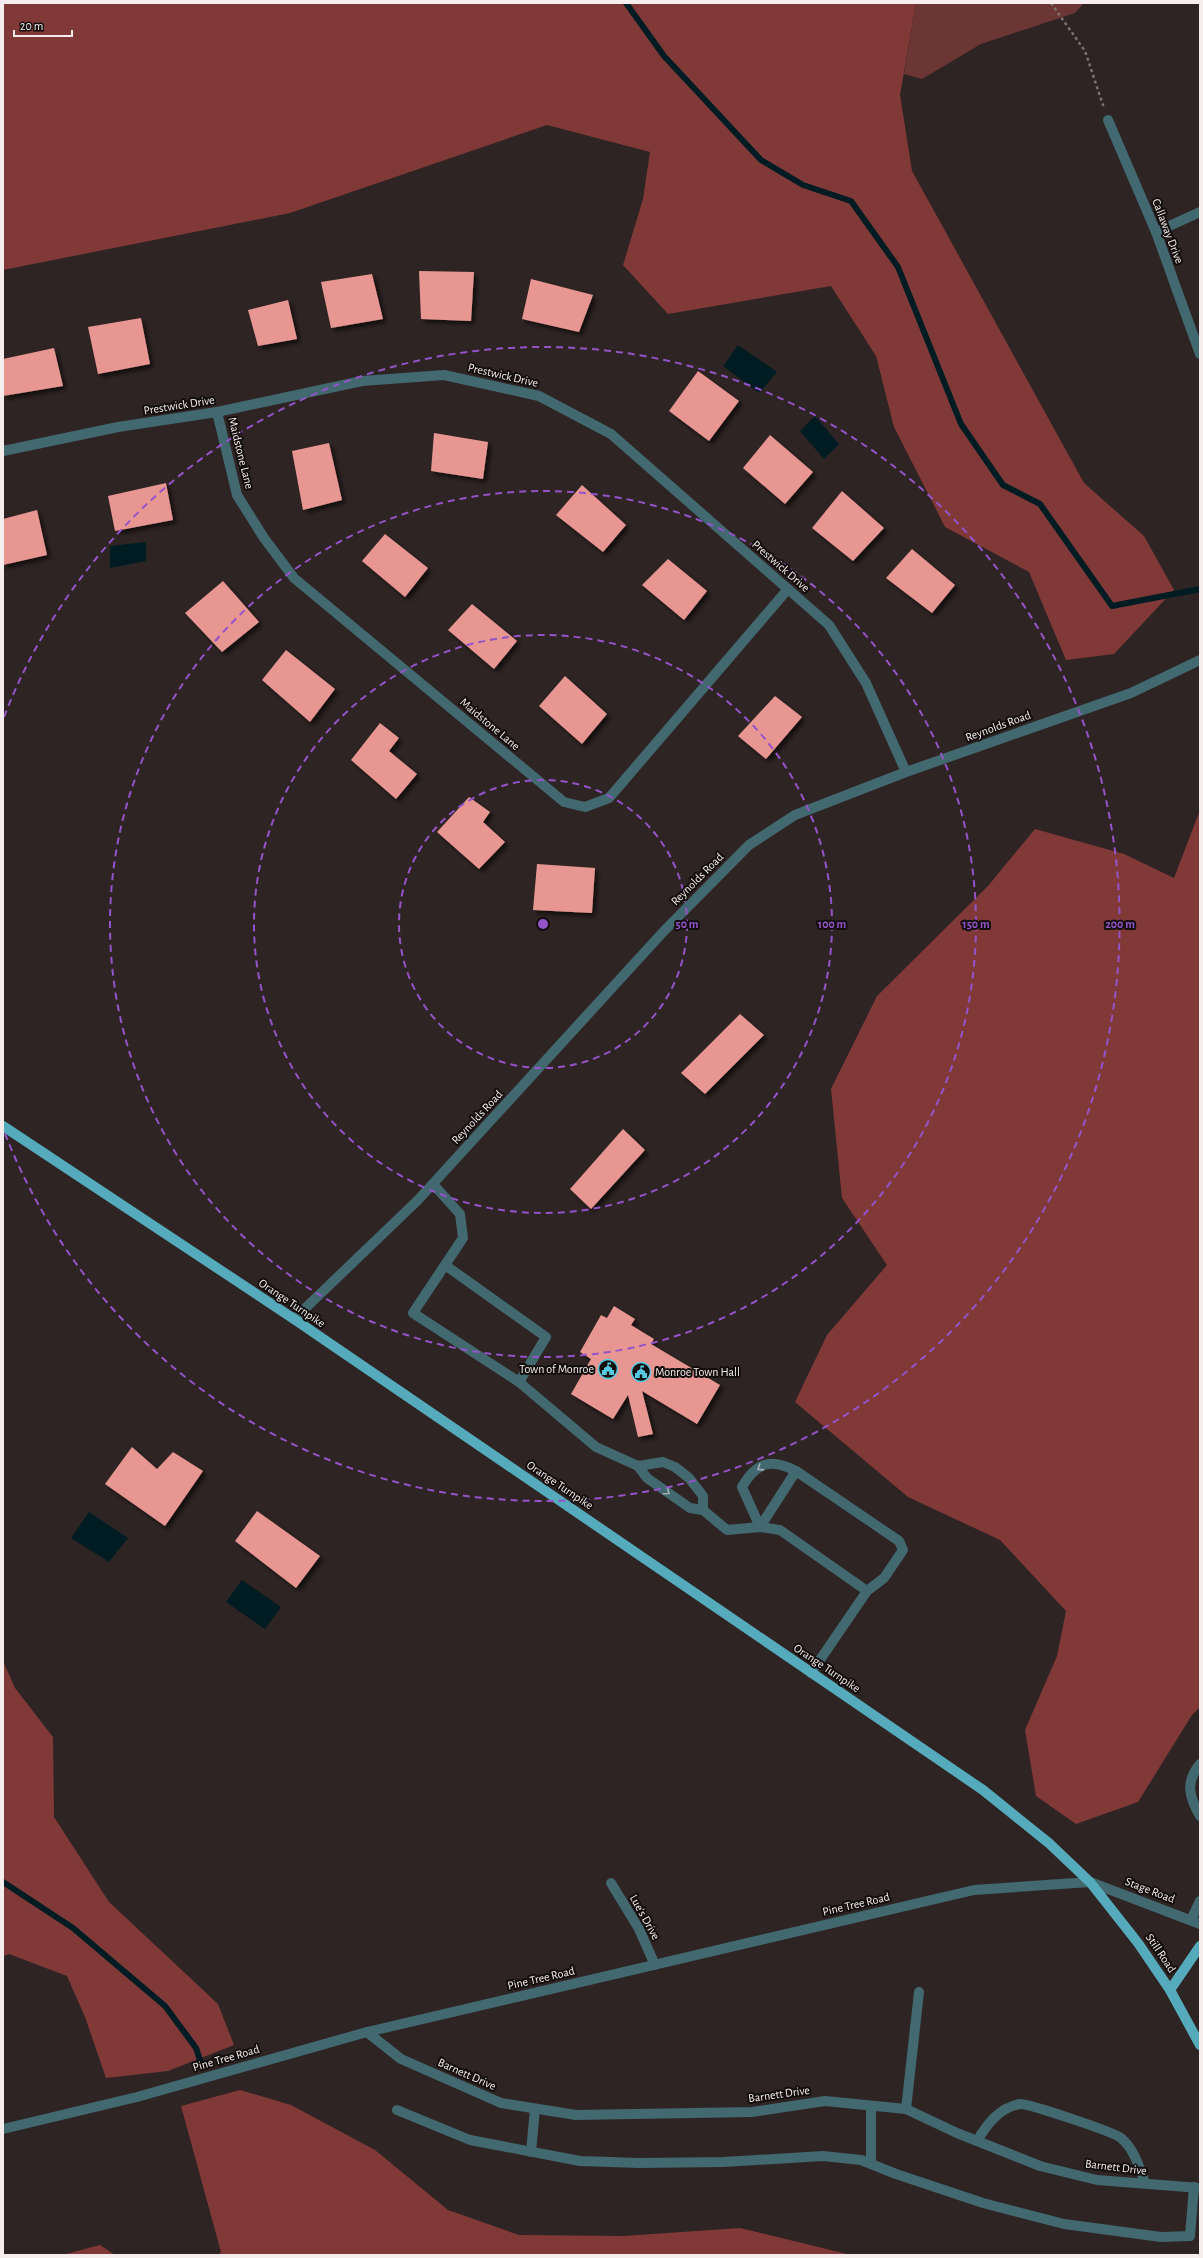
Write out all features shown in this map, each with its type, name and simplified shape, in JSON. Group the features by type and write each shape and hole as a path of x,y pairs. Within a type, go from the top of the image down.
{"main road":[{"name":"Orange Turnpike","path":"3,1126 294,1319 983,1790 1050,1844 1090,1882"},
{"name":"Still Road","path":"1090,1882 1138,1943 1170,1990 1200,2045"},
{"path":"1170,1990 1200,1946"}],"street":[{"name":"Callaway Drive","path":"1108,120 1156,232 1200,354"},
{"path":"1156,232 1200,212"},
{"name":"Prestwick Drive","path":"3,451 118,427 217,412 362,381 444,374 539,396 610,434 829,625 866,683 906,772"},
{"name":"Maidstone Lane","path":"217,412 237,495 264,538 294,578 564,802 585,807 609,798 788,590"},
{"name":"Reynolds Road","path":"294,1319 433,1184 664,931 749,845 795,815 906,772 1131,692 1200,660"},
{"path":"433,1184 460,1214 464,1238 413,1313 519,1382 596,1447 638,1466 647,1478 690,1508 703,1510 727,1530 760,1527 780,1530 867,1591"},
{"path":"445,1265 546,1337 519,1382"},
{"path":"638,1466 663,1462 675,1467 689,1478 703,1496 703,1510"},
{"path":"760,1527 742,1487 747,1478 761,1466 771,1462 784,1465 796,1471 899,1541 903,1550 884,1578 867,1591 811,1673"},
{"path":"760,1527 796,1471"},
{"path":"1200,1764 1191,1774 1190,1787 1194,1805 1200,1816"},
{"name":"Stage Road","path":"1090,1882 1196,1922"},
{"name":"Pine Tree Road","path":"3,2129 136,2097 367,2032 974,1890 1090,1882"},
{"name":"Lue's Drive","path":"611,1883 639,1929 655,1965"},
{"path":"1196,1922 1200,1901"},
{"path":"906,2109 919,1992"},
{"name":"Barnett Drive","path":"367,2032 401,2059 501,2103 576,2115 752,2112 825,2101 906,2109 977,2141 1040,2166 1098,2180 1197,2187"},
{"path":"977,2141 986,2125 1002,2110 1021,2104 1068,2118 1120,2137 1134,2153 1145,2183"},
{"path":"871,2106 871,2164"},
{"path":"531,2152 535,2109"},
{"path":"396,2110 470,2140 580,2161 716,2162 822,2156 861,2160 983,2203 1064,2224 1161,2238 1190,2236 1197,2187"}],"path":[{"path":"1051,3 1084,51 1108,120"}],"shaded area":[{"path":"3,3 916,3 900,95 912,171 1084,483 1144,536 1174,590 1114,654 1066,660 1029,572 945,527 894,427 876,356 831,286 668,314 623,265 643,199 650,152 547,125 290,213 3,270"},
{"path":"916,3 1084,3 1075,13 981,44 922,79 904,74"},
{"path":"1200,810 1200,1707 1192,1715 1138,1802 1076,1824 1036,1796 1025,1730 1057,1656 1066,1611 1000,1540 908,1497 795,1402 827,1335 887,1265 842,1198 831,1089 877,996 988,886 1035,829 1124,854 1174,878"},
{"path":"3,1661 15,1688 53,1737 54,1817 109,1902 218,2004 234,2045 168,2071 106,2078 85,2017 67,1976 9,1954 3,1956"},
{"path":"240,2090 291,2105 375,2150 448,2210 519,2235 624,2236 740,2228 851,2255 218,2255 221,2252 181,2106"},
{"path":"100,2245 115,2255 62,2255"}],"water":[{"path":"738,345 777,372 759,393 723,366"},
{"path":"815,416 839,444 824,459 800,431"},
{"path":"146,542 146,561 110,568 110,546"},
{"path":"89,1512 128,1538 109,1562 71,1538"},
{"path":"242,1580 281,1607 265,1629 226,1602"}],"building":[{"path":"419,271 474,272 471,321 421,319"},
{"path":"372,274 383,319 331,328 321,282"},
{"path":"531,279 593,295 579,332 522,319"},
{"path":"288,300 297,339 258,346 248,310"},
{"path":"141,318 150,364 98,374 88,327"},
{"path":"54,348 63,386 3,396 3,359"},
{"path":"698,371 739,401 709,441 669,411"},
{"path":"434,433 488,442 483,479 431,471"},
{"path":"770,435 813,472 785,504 743,468"},
{"path":"329,443 342,500 303,510 292,451"},
{"path":"166,483 173,520 115,531 108,496"},
{"path":"582,485 626,525 603,552 556,515"},
{"path":"842,491 884,528 853,561 812,528"},
{"path":"37,510 47,555 3,565 3,519"},
{"path":"385,534 428,568 405,597 362,561"},
{"path":"912,549 955,585 932,613 886,578"},
{"path":"668,559 707,591 684,620 642,585"},
{"path":"223,581 259,622 222,652 185,613"},
{"path":"472,604 517,641 494,669 448,630"},
{"path":"286,650 335,689 310,722 262,680"},
{"path":"565,676 607,714 582,744 539,706"},
{"path":"775,696 802,717 766,759 738,736"},
{"path":"380,723 399,738 389,751 417,774 396,799 351,760"},
{"path":"469,797 490,812 483,822 505,842 479,869 437,832"},
{"path":"537,864 595,868 592,913 533,910"},
{"path":"740,1014 764,1035 705,1094 681,1073"},
{"path":"623,1129 645,1150 591,1209 570,1189"},
{"name":"Monroe Town Hall","path":"614,1306 635,1319 631,1325 654,1339 651,1344 720,1385 697,1424 642,1391 653,1434 638,1437 628,1395 613,1419 571,1394 591,1359 580,1352 601,1315 607,1318"},
{"path":"132,1447 157,1469 173,1452 203,1471 165,1526 105,1484"},
{"path":"257,1511 320,1556 296,1588 235,1541"}],"waterway":[{"path":"626,3 664,56 761,160 803,185 851,201 898,267 961,424 1003,485 1040,504 1112,606 1200,589"},
{"path":"3,1882 73,1928 165,2006 196,2048 201,2063"}],"place":[{"name":"Town of Monroe","path":"608,1369"},
{"name":"Monroe Town Hall","path":"641,1372"}]}
